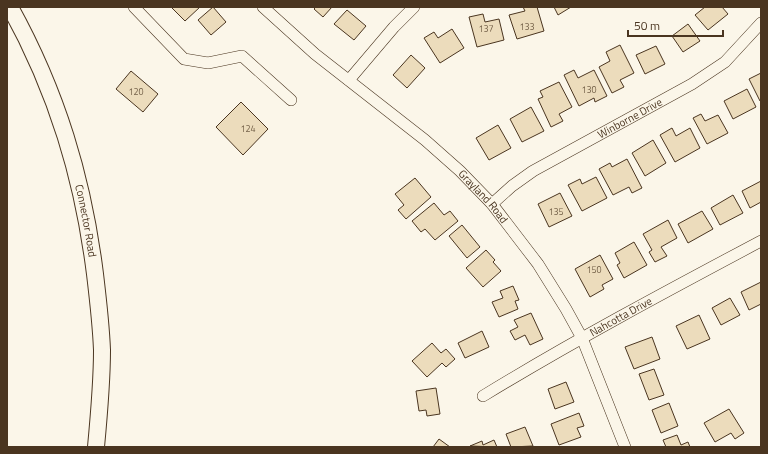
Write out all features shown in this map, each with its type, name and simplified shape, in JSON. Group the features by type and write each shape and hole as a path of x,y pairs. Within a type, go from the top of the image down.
{"street":[{"name":"Connector Road","path":"10,7 25,34 48,85 63,127 75,168 85,211 98,296 102,349 96,447"},
{"path":"134,7 184,60 208,63 242,56 291,100"},
{"name":"Grayland Road","path":"263,7 315,54 425,140 460,171 492,204 538,264 582,338 625,447"},
{"path":"349,80 394,27 414,7"},
{"name":"Winborne Drive","path":"492,204 512,186 533,171 692,84 714,70 725,62 761,23"},
{"name":"Nahcotta Drive","path":"483,396 526,369 619,317 761,241"}],"building":[{"path":"171,7 200,7 185,21"},
{"path":"213,7 226,22 211,35 198,20"},
{"path":"316,7 332,7 323,17 314,9"},
{"path":"523,7 537,7 544,31 517,39 509,15 525,11"},
{"path":"554,7 571,7 558,15"},
{"path":"705,7 722,7 728,14 708,30 695,15"},
{"path":"347,10 366,26 354,40 334,24"},
{"path":"483,14 485,22 499,19 504,40 477,47 469,17"},
{"path":"688,24 700,41 683,52 672,36"},
{"path":"452,29 464,48 440,63 424,38 434,32 438,38"},
{"path":"620,45 634,73 620,80 624,87 612,93 599,67 610,61 606,52"},
{"path":"656,46 665,64 645,74 636,55"},
{"path":"411,55 425,68 407,88 393,75"},
{"path":"574,70 578,78 594,70 607,96 595,102 594,98 579,106 564,75"},
{"path":"131,71 158,94 143,112 116,89"},
{"path":"761,73 761,101 760,101 749,79"},
{"path":"559,82 572,107 559,114 563,121 551,127 538,99 543,97 540,91"},
{"path":"747,89 756,107 733,119 724,101"},
{"path":"241,102 268,129 243,155 216,127"},
{"path":"531,107 544,131 522,142 510,119"},
{"path":"701,114 705,121 718,115 728,133 707,144 693,118"},
{"path":"498,125 511,148 489,160 476,138"},
{"path":"672,128 676,136 690,128 700,148 675,162 660,135"},
{"path":"653,140 666,163 645,176 632,153"},
{"path":"627,159 642,188 632,193 629,187 613,195 599,169 610,163 612,167"},
{"path":"596,177 607,198 582,211 568,185 580,179 582,184"},
{"path":"415,178 431,197 406,219 398,210 404,205 395,194"},
{"path":"761,181 761,202 750,208 742,191"},
{"path":"560,193 572,216 549,227 538,204"},
{"path":"733,195 743,213 720,225 711,208"},
{"path":"434,203 444,215 450,211 458,221 435,240 425,229 421,232 412,221"},
{"path":"702,211 713,229 688,243 678,224"},
{"path":"668,220 677,238 661,247 667,256 655,262 649,252 652,250 643,234"},
{"path":"462,225 480,247 467,258 449,236"},
{"path":"634,242 647,265 624,278 617,265 620,263 615,253"},
{"path":"486,250 495,260 493,262 501,271 483,287 466,268"},
{"path":"600,255 613,279 602,285 604,289 590,297 575,269"},
{"path":"761,282 761,304 749,310 741,292"},
{"path":"513,286 519,300 515,301 518,309 499,317 492,302 503,298 500,291"},
{"path":"730,298 740,315 721,325 712,308"},
{"path":"531,313 543,339 530,345 525,335 515,340 510,331 518,327 514,320"},
{"path":"699,315 710,339 687,349 676,326"},
{"path":"482,331 489,347 465,358 458,343"},
{"path":"652,337 660,359 634,369 625,347"},
{"path":"432,343 441,353 446,349 455,359 446,367 442,363 427,377 412,361"},
{"path":"654,369 664,395 649,400 639,374"},
{"path":"566,382 574,402 555,409 548,389"},
{"path":"436,388 440,414 427,416 426,410 419,411 416,391"},
{"path":"669,403 678,426 661,433 652,410"},
{"path":"729,409 744,433 735,439 731,433 715,442 704,423"},
{"path":"579,413 584,426 577,428 581,437 559,445 551,424"},
{"path":"525,427 533,446 511,447 506,434"},
{"path":"677,435 681,445 688,442 690,447 666,447 663,440"},
{"path":"439,439 450,447 433,447"},
{"path":"494,440 497,447 470,446 482,441 483,445"}]}
